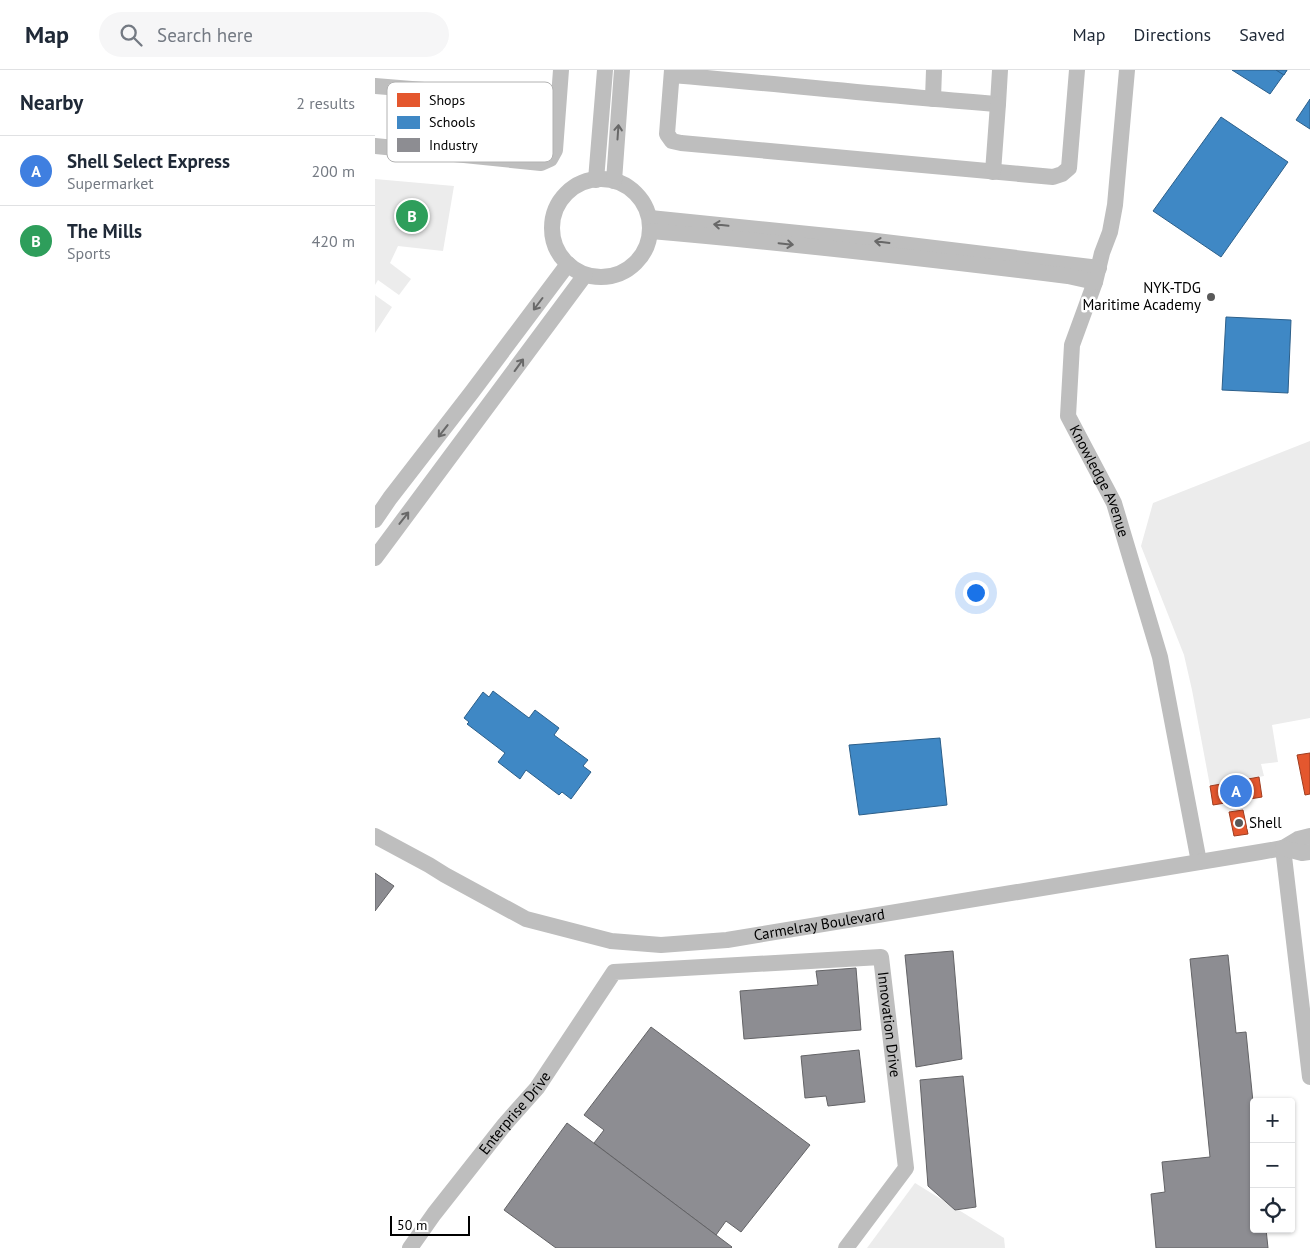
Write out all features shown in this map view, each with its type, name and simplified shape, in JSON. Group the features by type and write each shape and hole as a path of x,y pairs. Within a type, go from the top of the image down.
{"street":[{"path":"553,154 555,150 561,70"},
{"path":"596,180 605,70"},
{"path":"614,181 622,70"},
{"path":"933,99 934,70"},
{"path":"993,172 1001,70"},
{"path":"998,104 933,99 804,78 672,72 667,134 672,141 681,144 1053,177 1062,174 1069,168 1077,70"},
{"name":"Knowledge Avenue","path":"1127,70 1115,205 1110,232 1102,253 1097,275 1072,345 1068,416 1114,503 1160,657 1199,862"},
{"path":"553,101 558,101"},
{"path":"596,180 614,181 631,188 643,202 650,225 646,249 636,264 621,274 603,278 585,275 576,271 568,264 557,250 552,232 554,213 563,197 578,185 596,180"},
{"path":"650,225 756,240 1068,276 1097,275"},
{"path":"375,520 568,264"},
{"path":"375,558 585,275"},
{"path":"489,369 506,382"},
{"path":"464,403 481,415"},
{"name":"Carmelray Boulevard","path":"375,836 526,919 611,941 661,945 727,940 1283,848 1299,839 1310,836"},
{"path":"1283,848 1310,1078"},
{"name":"Carmelray Boulevard","path":"1283,848 1303,853 1310,852"},
{"name":"Innovation Drive","path":"614,972 881,957 906,1168 846,1248"},
{"name":"Enterprise Drive","path":"410,1248 445,1199 505,1124 537,1088 614,972"}],"shaded area":[{"path":"375,179 454,186 443,251 398,246 390,263 411,279 399,295 378,280 375,285"},
{"path":"375,295 392,307 375,333"},
{"path":"1310,441 1310,718 1272,725 1278,762 1261,764 1264,776 1210,786 1184,655 1141,546 1153,503"},
{"path":"915,1183 1004,1238 1005,1248 867,1248"}],"building: Shops":[{"path":"1310,753 1310,794 1305,795 1297,755"},
{"path":"1259,777 1262,797 1213,805 1210,786"},
{"name":"Shell","path":"1243,810 1248,834 1234,836 1229,812"}],"building: Schools":[{"path":"1232,70 1287,70 1270,94"},
{"path":"1276,70 1287,70 1284,75"},
{"path":"1310,99 1310,129 1296,120"},
{"path":"1221,117 1288,162 1221,257 1153,211"},
{"path":"1226,317 1291,320 1288,393 1222,390"},
{"path":"493,691 529,718 535,710 559,728 554,735 588,760 583,766 591,772 571,799 562,792 559,795 526,770 520,779 498,762 505,753 467,724 469,722 464,718 483,692 489,697"},
{"path":"940,738 947,805 859,815 849,745"}],"building: Industry":[{"path":"375,873 394,886 375,911"},
{"path":"953,951 962,1059 916,1067 905,955"},
{"path":"1228,955 1236,1033 1246,1032 1253,1098 1250,1098 1250,1233 1266,1233 1268,1248 1156,1248 1151,1194 1165,1192 1162,1162 1210,1157 1190,959"},
{"path":"856,968 861,1030 744,1039 740,991 818,985 816,971"},
{"path":"651,1027 810,1145 741,1232 726,1221 716,1235 594,1143 604,1130 584,1115"},
{"path":"859,1050 865,1102 828,1106 826,1096 805,1098 801,1056"},
{"path":"963,1076 976,1207 955,1210 928,1186 920,1080"},
{"path":"567,1123 732,1247 556,1248 504,1210"}],"place":[{"name":"The Mills","path":"412,216"},
{"name":"NYK-TDG Maritime Academy","path":"1211,297"},
{"name":"Shell Select Express","path":"1236,791"},
{"name":"Shell","path":"1239,823"}]}
